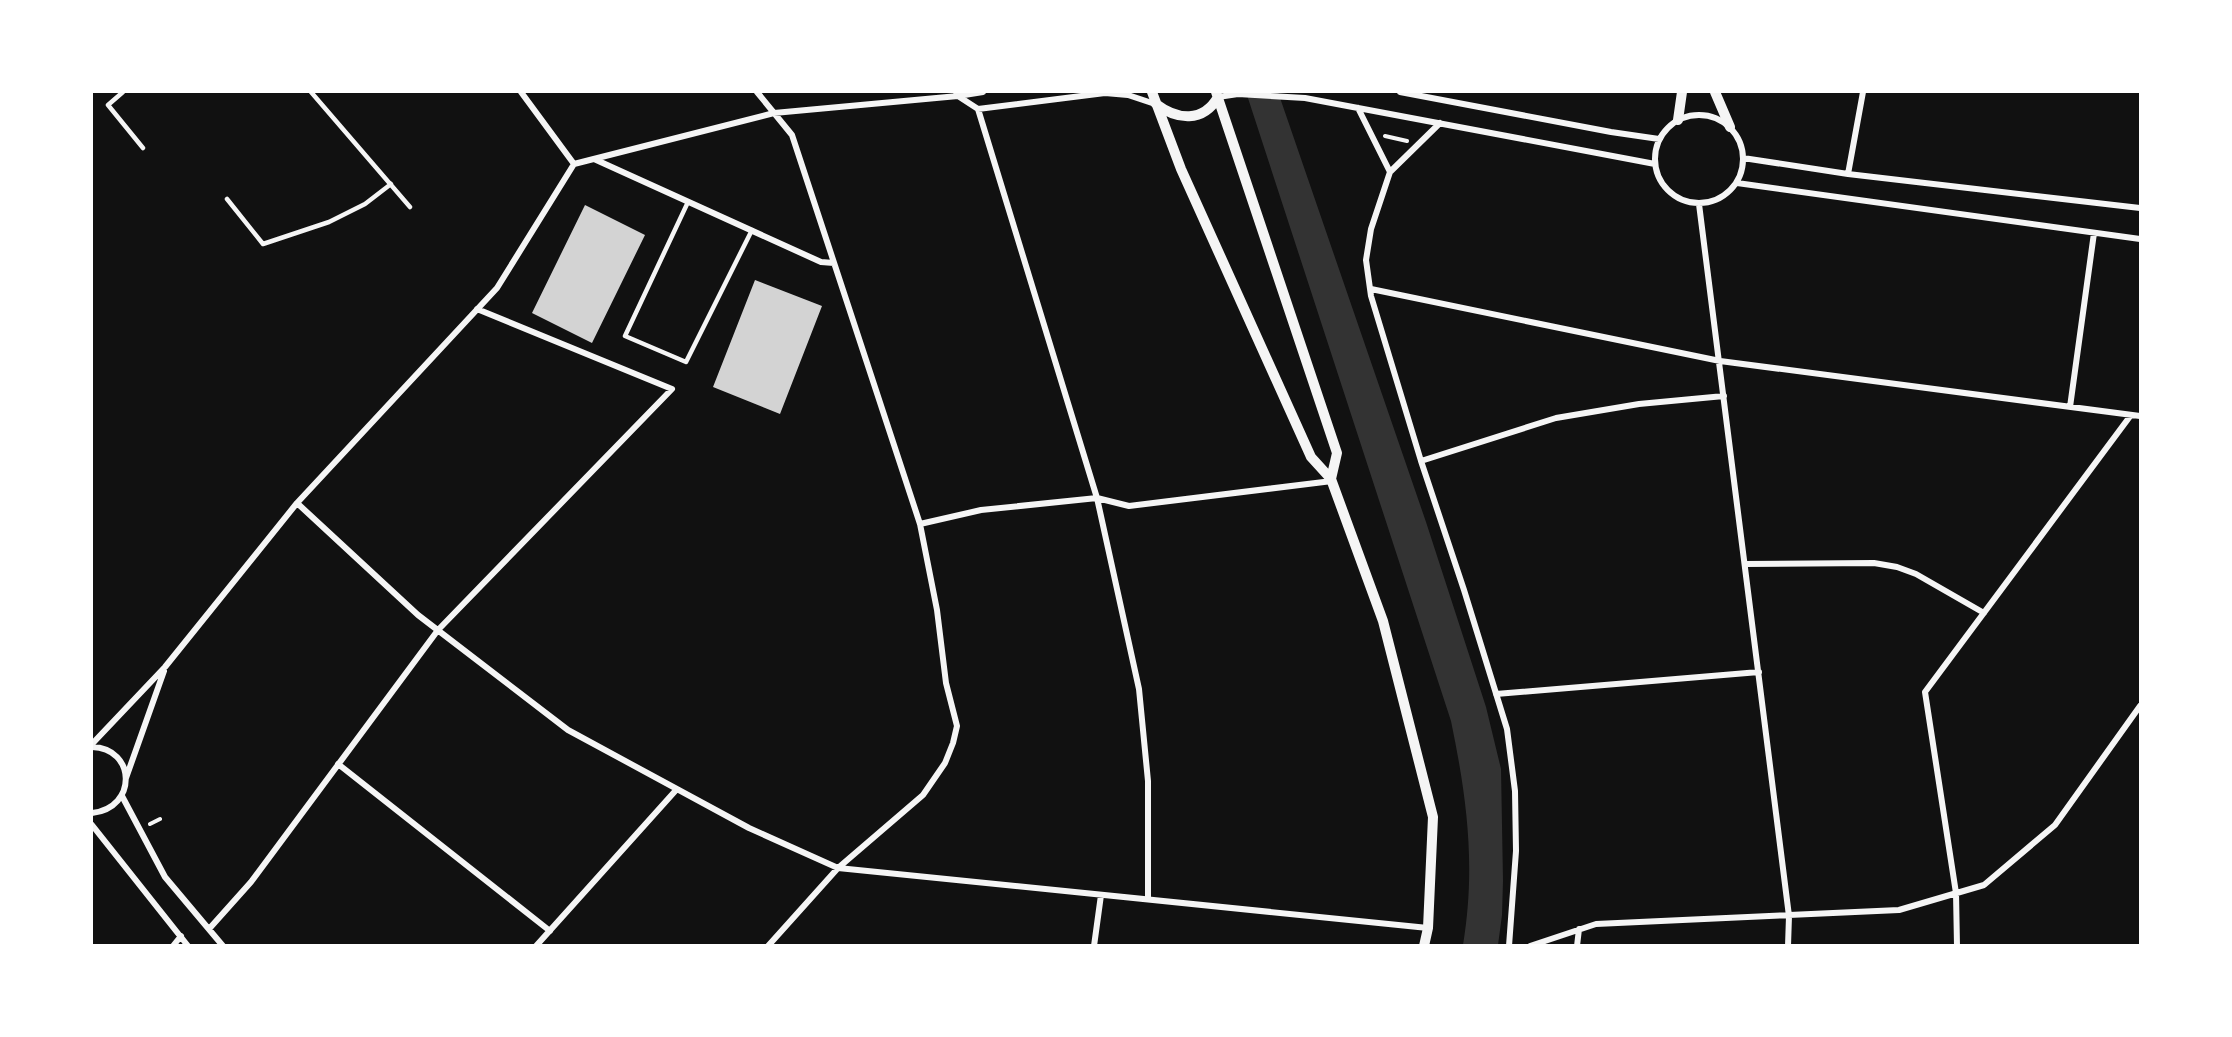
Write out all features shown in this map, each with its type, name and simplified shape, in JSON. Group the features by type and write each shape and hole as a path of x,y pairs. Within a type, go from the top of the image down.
{"street":[{"path":"521,92 574,164"},
{"path":"757,92 792,135 921,524 937,610 946,683 957,726 945,763 923,795 837,868 768,945"},
{"path":"126,777 117,757 108,750 92,745 165,667 297,503 497,288 574,164 774,113 983,92"},
{"path":"1152,92 1181,169 1311,457 1332,480 1383,621 1433,817 1428,928 1424,945"},
{"path":"1400,92 1659,139"},
{"path":"1678,120 1682,92"},
{"path":"1715,92 1730,127 1739,139 1743,169 1737,183 1727,194 1714,202 1699,204 1684,201 1671,194 1661,182 1655,164 1659,139 1667,128 1678,120 1704,115 1717,118 1730,127"},
{"path":"1848,174 1863,92"},
{"path":"978,109 1105,93 1128,95 1180,116 1197,115 1207,112 1217,94"},
{"path":"957,94 978,109 1097,498 1139,689 1148,781 1148,899"},
{"path":"1217,94 1305,98 1655,164"},
{"path":"1217,94 1337,453 1332,480"},
{"path":"1358,108 1390,172"},
{"path":"1440,123 1390,172 1366,260 1371,289 1420,461 1507,729 1515,791 1516,851 1509,945"},
{"path":"1743,158 1848,174 2140,208"},
{"path":"594,159 821,262 834,263"},
{"path":"1737,183 2140,239"},
{"path":"1699,204 1789,916 1788,945"},
{"path":"2070,407 2094,233"},
{"path":"1371,289 1720,361 2140,416"},
{"path":"209,929 250,882 438,630 672,388 477,309"},
{"path":"1420,461 1556,418 1639,404 1724,396"},
{"path":"1957,945 1956,893 1925,692 2131,415"},
{"path":"921,524 981,510 1097,498 1129,506 1332,480"},
{"path":"297,503 418,615 568,730 749,828 837,868 1428,928"},
{"path":"1745,564 1874,563 1898,567 1916,574 1984,613"},
{"path":"92,813 102,812 112,807 122,796 126,777 165,667"},
{"path":"1496,694 1759,672"},
{"path":"1530,945 1596,924 1899,910 1984,885 2055,825 2140,706"},
{"path":"338,764 550,931"},
{"path":"536,945 677,789"},
{"path":"122,796 165,877 223,945"},
{"path":"92,825 188,945"},
{"path":"1094,945 1101,895"},
{"path":"1578,945 1579,929"},
{"path":"172,945 181,936"}],"lane":[{"path":"123,92 108,105 143,148"},
{"path":"311,92 410,207"},
{"path":"227,199 263,244 329,222 365,204 391,184"},
{"path":"688,202 625,336 686,362 752,230"}],"path":[{"path":"1370,133 1419,144"}],"shaded area":[{"path":"1246,92 1278,92 1426,522 1486,707 1501,769 1503,881 1498,945 1463,945 1469,888 1468,833 1451,721"}],"building":[{"path":"585,205 645,235 592,343 532,313"},
{"path":"755,280 822,306 780,414 713,387"}]}
